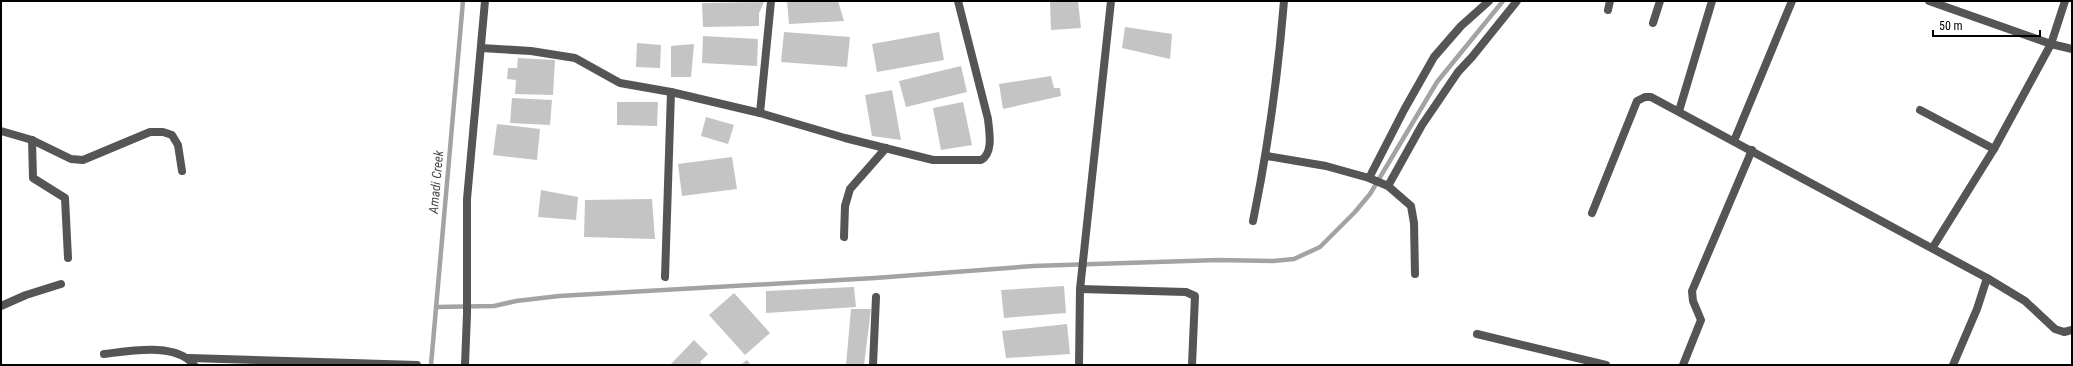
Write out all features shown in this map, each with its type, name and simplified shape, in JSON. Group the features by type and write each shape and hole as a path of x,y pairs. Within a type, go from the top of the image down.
{"street":[{"path":"465,365 467,314 467,200 485,1"},
{"path":"760,113 771,1"},
{"path":"481,48 531,51 575,58 620,83 671,92 760,113 933,160 971,161 984,158 989,149 990,138 988,119 958,1"},
{"path":"1079,365 1080,289 1111,1"},
{"path":"1253,221 1266,156 1280,54 1284,1"},
{"path":"1369,178 1404,110 1434,57 1461,26 1488,1"},
{"path":"1388,186 1422,125 1458,72 1517,1"},
{"path":"1608,10 1610,1"},
{"path":"1652,23 1660,1"},
{"path":"1680,111 1712,1"},
{"path":"1734,141 1792,1"},
{"path":"1929,1 2051,44 2072,49"},
{"path":"1934,247 1994,149 2051,44 2065,1"},
{"path":"665,277 671,92"},
{"path":"1592,213 1637,101 1645,97 1651,97 1680,111 1934,247 2025,301 2054,329 2064,332 2072,330"},
{"path":"1920,110 1994,149"},
{"path":"1,131 32,140 71,159 84,160 150,132 163,132 172,135 178,145 182,171"},
{"path":"32,140 33,178 65,198 68,258"},
{"path":"844,237 846,197 850,189 886,148"},
{"path":"1683,365 1701,320 1693,301 1692,291 1752,150"},
{"path":"1266,156 1326,166 1369,178 1388,186 1411,206 1414,223 1415,274"},
{"path":"1952,365 1977,308 1987,278"},
{"path":"1,306 26,294 61,284"},
{"path":"1080,289 1186,292 1195,296 1192,365"},
{"path":"873,365 876,297"},
{"path":"1477,334 1606,365"},
{"path":"104,354 138,350 157,350 176,352 192,362 416,365"}],"building":[{"path":"787,1 838,1 844,21 789,24"},
{"path":"1050,1 1078,1 1081,28 1051,30"},
{"path":"764,2 759,13 759,26 703,27 702,3"},
{"path":"1125,27 1172,34 1170,59 1122,48"},
{"path":"784,32 850,37 847,67 781,62"},
{"path":"939,32 944,60 877,72 872,44"},
{"path":"703,36 758,39 757,66 702,63"},
{"path":"637,43 661,45 660,68 636,67"},
{"path":"694,44 691,77 671,77 671,46"},
{"path":"518,58 555,60 553,95 515,94 516,80 507,79 508,68 517,68"},
{"path":"961,66 967,92 906,107 899,81"},
{"path":"1051,76 1054,88 1060,88 1061,96 1003,109 999,84"},
{"path":"892,90 901,140 872,136 865,95"},
{"path":"512,98 552,100 550,125 510,123"},
{"path":"617,102 658,102 657,126 617,125"},
{"path":"963,102 972,145 941,150 933,108"},
{"path":"706,117 734,125 728,144 701,136"},
{"path":"497,124 540,129 537,160 493,155"},
{"path":"732,157 737,189 682,196 678,164"},
{"path":"541,190 578,197 576,220 538,217"},
{"path":"652,199 655,239 584,237 585,200"},
{"path":"1064,286 1066,313 1004,318 1001,290"},
{"path":"854,287 856,307 766,313 766,291"},
{"path":"734,293 770,333 745,355 709,315"},
{"path":"851,309 871,309 864,365 846,365"},
{"path":"1067,324 1070,354 1006,358 1002,331"},
{"path":"694,340 708,354 700,362 703,365 670,365"},
{"path":"747,360 751,365 740,365"}],"waterway":[{"name":"Amadi Creek","path":"431,365 463,1"},
{"path":"436,307 494,306 516,301 559,296 875,278 1033,266 1218,260 1273,261 1294,259 1320,247 1355,212 1370,194 1437,82 1503,1"}]}
